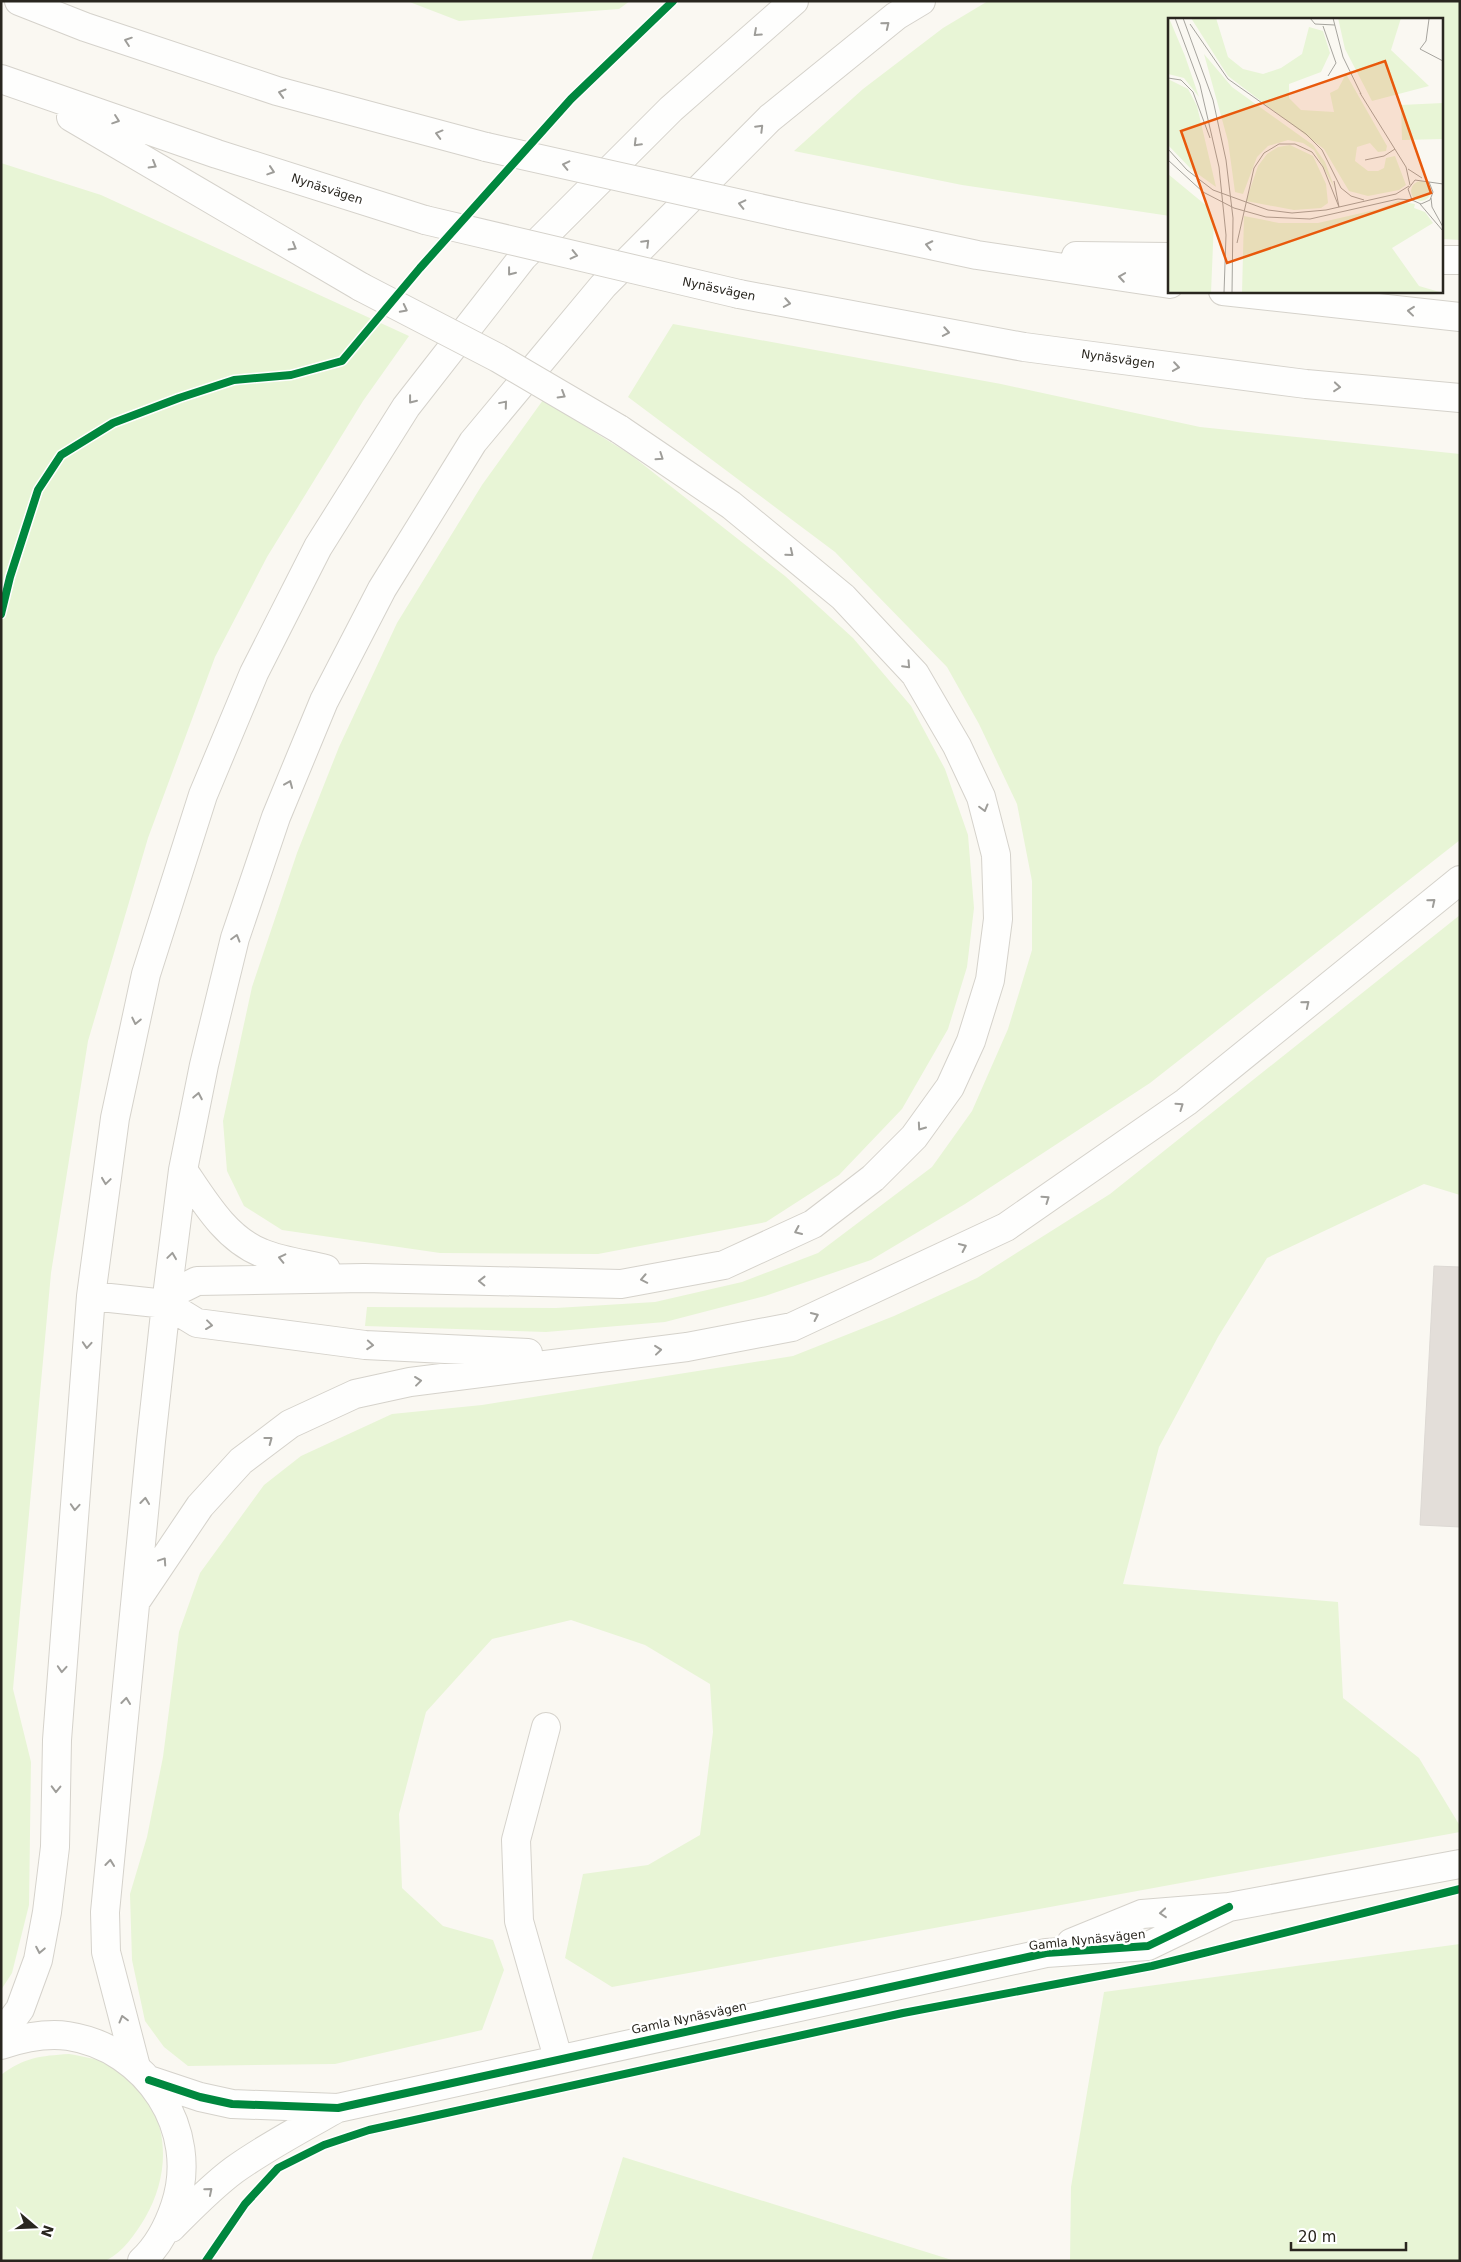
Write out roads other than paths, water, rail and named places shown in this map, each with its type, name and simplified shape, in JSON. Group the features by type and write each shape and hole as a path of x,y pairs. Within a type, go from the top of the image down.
{"main road":[{"path":"19,1 85,27 277,91 486,147 977,255 1168,284"},
{"path":"1,2035 20,2009 38,1960 48,1912 55,1847 57,1740 91,1296 115,1118 146,974 203,795 254,673 318,547 406,407 523,257 671,109 794,1"},
{"path":"142,2073 106,1952 106,1912 135,1602 166,1304 183,1170 204,1065 235,938 276,817 324,701 382,588 473,442 603,286 770,118 896,16 921,1"},
{"path":"11,83 361,287 498,358 619,429 730,505 843,597 915,674 957,746 981,798 996,855 998,919 990,980 971,1041 950,1087 914,1137 873,1178 813,1224 724,1265 621,1284 364,1278 197,1281 181,1289 166,1304"},
{"name":"Nynäsvägen","path":"11,83 216,154 425,220 738,294 1024,347 1306,384 1460,398"},
{"path":"977,255 1168,257"},
{"path":"1444,260 1460,260"},
{"path":"1231,292 1460,317"},
{"path":"135,1602 200,1506 241,1462 290,1424 355,1394 410,1382 609,1355 687,1347 792,1327 1006,1227 1186,1102 1460,880"},
{"path":"183,1170 214,1214 243,1243 263,1254 364,1278"},
{"path":"91,1296 166,1304 197,1323 365,1345 495,1352 609,1355"},
{"path":"546,1727 516,1840 519,1921 558,2058"},
{"name":"Gamla Nynäsvägen","path":"142,2073 200,2097 232,2104 338,2108 558,2058 1046,1953 1148,1946 1229,1907 1460,1864"},
{"path":"1,2045 16,2040 42,2036 68,2036 94,2042 117,2054 142,2073 171,2113 181,2150 182,2173 179,2196 172,2217 161,2237 142,2261"},
{"name":"Gamla Nynäsvägen","path":"161,2237 201,2198 234,2170 276,2143 338,2108"}]}
